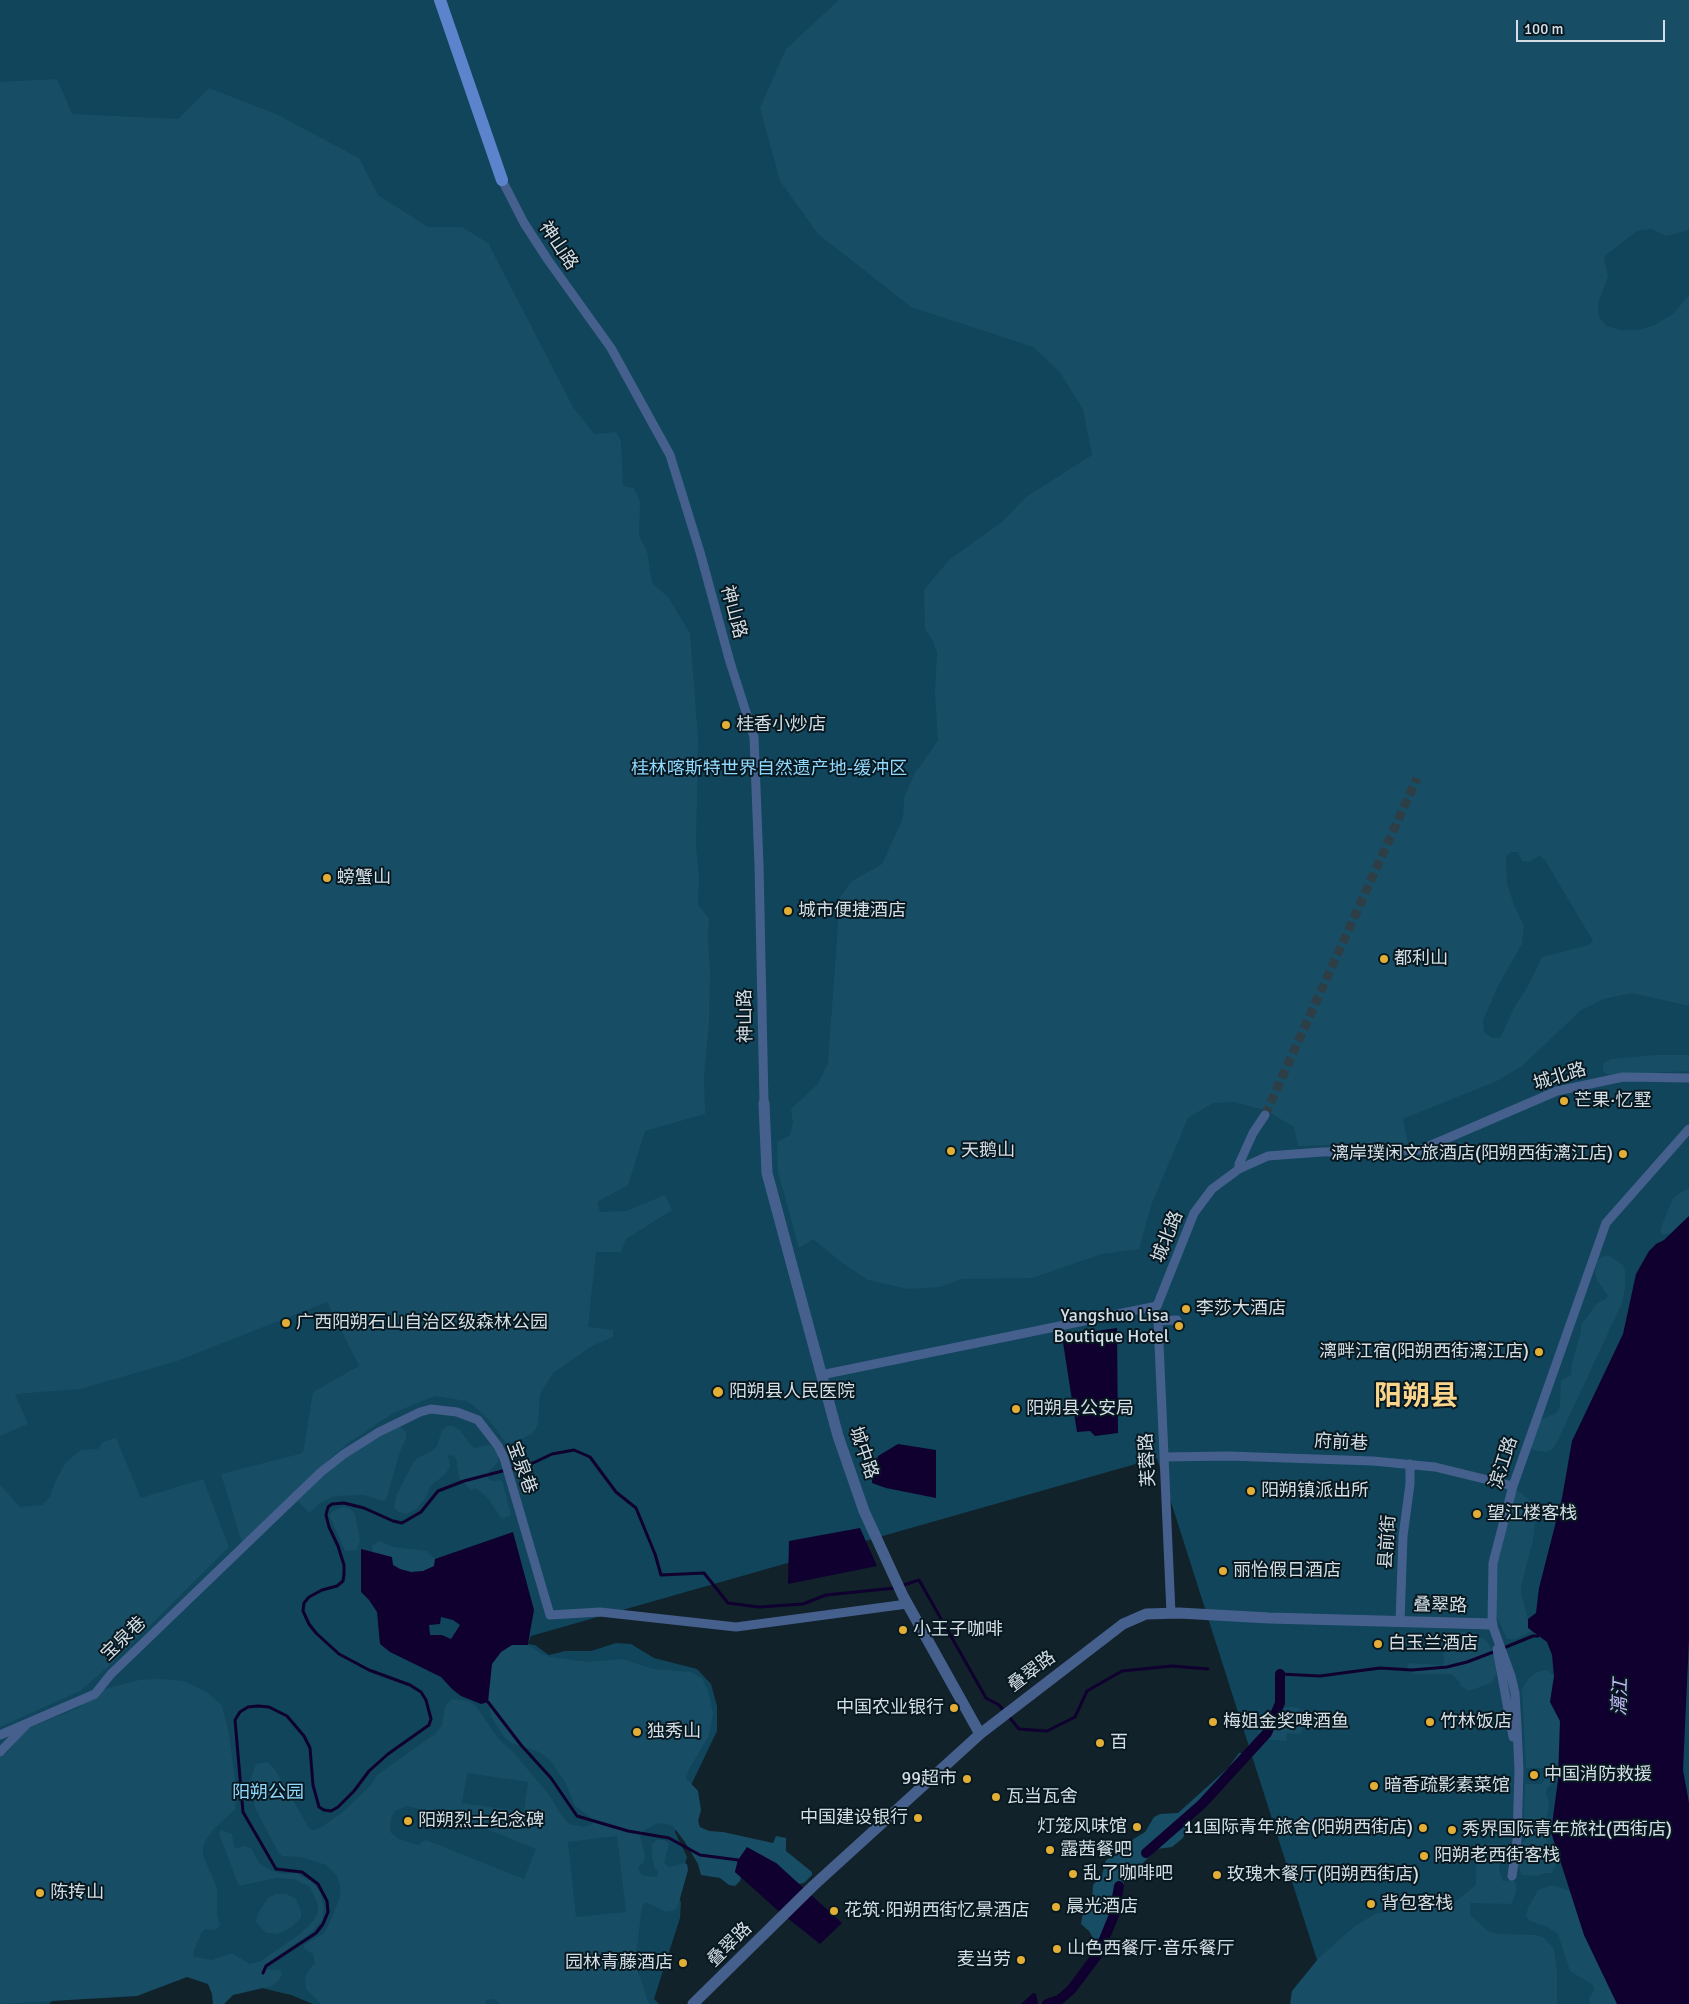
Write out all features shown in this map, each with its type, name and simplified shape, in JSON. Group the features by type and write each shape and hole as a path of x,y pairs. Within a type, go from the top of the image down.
{"main road":[{"path":"440,0 502,180"}],"street":[{"name":"神山路","path":"502,180 524,223 548,260 611,348 670,455 700,552 730,662 754,737 759,865 764,1103"},
{"name":"城北路","path":"1157,1306 1194,1213 1212,1189 1239,1169 1268,1156 1322,1152 1420,1150 1557,1091 1623,1076 1688,1079"},
{"name":"城中路","path":"764,1103 767,1173 838,1436 864,1511 889,1568 980,1734"},
{"path":"1239,1169 1239,1164 1253,1133 1265,1115"},
{"name":"滨江路","path":"1512,1876 1517,1841 1519,1770 1515,1693 1492,1624 1493,1563 1513,1486 1606,1222 1689,1128"},
{"path":"821,1375 1157,1306"},
{"name":"芙蓉路","path":"1157,1306 1171,1613"},
{"path":"1177,1320 1158,1321 1171,1613 1492,1624 1519,1770"},
{"name":"宝泉巷","path":"0,1735 95,1694 111,1674 321,1472 344,1454 380,1432 420,1412 431,1409 457,1412 478,1420 498,1446 510,1479 550,1615 600,1612 736,1627 905,1600"},
{"name":"府前巷","path":"1164,1457 1324,1458 1410,1464 1453,1470 1513,1486"},
{"name":"县前街","path":"1400,1622 1403,1536 1410,1484 1410,1464"},
{"name":"叠翠路","path":"693,2004 813,1886 980,1734 1123,1624 1146,1614 1171,1613 1492,1624"},
{"path":"0,1752 27,1723"}],"green space":[{"name":"桂林喀斯特世界自然遗产地-缓冲区","path":"0,0 1689,0 1689,2004 1331,2004 1157,1458 531,1636 528,1644 535,1645 549,1655 565,1651 591,1651 616,1643 631,1644 654,1658 697,1669 711,1684 717,1706 717,1731 683,1802 675,1832 687,1857 678,1892 681,1903 680,1918 654,1999 659,2004 313,2004 291,1995 245,1984 175,1975 59,1994 49,2004 0,2004"},
{"path":"839,0 1689,0 1689,230 1666,236 1652,229 1637,231 1606,255 1604,258 1608,277 1598,304 1598,310 1599,317 1606,326 1621,330 1638,330 1655,325 1674,313 1689,295 1689,1006 1632,993 1603,999 1580,1011 1522,1066 1497,1081 1403,1119 1408,1144 1394,1146 1357,1144 1298,1146 1294,1127 1265,1110 1233,1102 1213,1103 1188,1118 1152,1203 1139,1249 1102,1254 1032,1278 961,1279 941,1287 908,1289 868,1280 841,1262 813,1239 799,1248 778,1172 777,1142 790,1135 793,1123 791,1109 818,1084 828,1063 840,897 852,881 882,864 903,818 904,798 915,772 938,740 935,692 937,652 932,639 925,629 924,590 949,560 1002,522 1026,497 1092,455 1083,409 1059,371 1033,347 911,307 818,234 780,181 760,108 786,49","holes":["1511,852 1518,852 1522,861 1528,862 1540,856 1545,860 1593,941 1589,945 1542,957 1500,1038 1492,1038 1484,1032 1483,1020 1499,984 1522,944 1524,926 1507,884 1506,857"]},
{"path":"57,79 72,114 178,119 209,88 276,114 359,158 378,195 428,227 462,227 488,243 573,407 594,434 616,432 621,441 623,486 634,488 640,502 639,536 647,551 652,583 668,597 690,633 698,739 696,846 699,877 698,905 709,918 709,1024 704,1076 705,1114 645,1131 628,1185 597,1202 600,1212 626,1211 665,1195 672,1210 626,1239 621,1252 596,1252 588,1327 613,1330 613,1337 592,1346 553,1373 540,1394 538,1425 532,1434 517,1441 506,1443 489,1420 474,1406 466,1401 435,1396 393,1413 348,1443 318,1469 242,1543 221,1474 303,1453 313,1392 359,1366 327,1302 177,1361 80,1389 15,1394 28,1424 0,1436 0,82"},
{"path":"1656,1055 1689,1055 1689,1071 1613,1075 1603,1071 1603,1064 1611,1059"},
{"path":"1689,1188 1689,1216 1671,1233 1664,1235 1661,1233 1661,1228 1672,1200"},
{"path":"1608,1255 1623,1265 1625,1271 1625,1288 1622,1303 1552,1450 1545,1452 1533,1450 1531,1447 1540,1420 1556,1413 1560,1407 1561,1380 1571,1375 1581,1325 1597,1303 1608,1296 1597,1280 1595,1272 1597,1261"},
{"path":"399,1426 406,1432 406,1438 386,1500 383,1501 364,1495 335,1496 320,1503 309,1513 298,1501 319,1478 347,1456"},
{"path":"447,1426 453,1426 460,1430 474,1448 489,1445 495,1448 498,1462 489,1472 488,1478 492,1481 502,1480 511,1515 502,1519 487,1497 475,1488 471,1490 459,1478 456,1458 451,1455 448,1456 450,1466 445,1475 431,1485 425,1499 416,1509 407,1514 398,1512 394,1507 396,1496 412,1465 417,1458 432,1451 437,1446 442,1430"},
{"path":"116,1438 141,1498 203,1479 229,1547 112,1663 80,1691 0,1727 0,1485 20,1507 42,1505 50,1497 55,1482 66,1462 81,1450 98,1449 103,1442"},
{"path":"1517,1490 1528,1499 1534,1508 1533,1541 1521,1586 1529,1623 1528,1628 1532,1631 1516,1639 1507,1639 1497,1617 1497,1563 1513,1491"},
{"path":"344,1507 351,1509 355,1514 360,1540 357,1550 345,1551 330,1517 331,1512"},
{"path":"379,1541 393,1547 426,1551 435,1559 434,1566 424,1571 411,1572 400,1569 380,1554 373,1553 372,1546"},
{"path":"1463,1632 1485,1639 1490,1646 1497,1668 1496,1675 1491,1683 1467,1690 1451,1674 1415,1674 1410,1672 1407,1667 1409,1663 1442,1665 1444,1663 1443,1647 1447,1638 1453,1633"},
{"name":"阳朔公园","path":"512,1645 528,1645 542,1654 551,1657 588,1662 623,1659 653,1669 690,1672 702,1678 708,1691 713,1713 709,1736 689,1769 686,1778 698,1791 701,1810 698,1821 700,1827 709,1831 723,1832 773,1843 776,1836 786,1838 786,1851 812,1872 812,1875 804,1883 799,1884 776,1863 738,1860 735,1872 741,1877 740,1881 735,1886 729,1885 720,1878 701,1875 698,1864 672,1825 658,1823 643,1831 640,1838 645,1854 644,1862 638,1869 642,1875 654,1877 658,1875 652,1857 652,1845 656,1840 664,1840 669,1844 664,1862 666,1865 670,1867 683,1863 687,1864 688,1870 675,1910 666,1912 646,1902 642,1906 635,1963 649,2004 500,2004 494,1999 487,2000 485,2004 321,2004 306,1989 305,1980 307,1973 315,1963 313,1954 304,1949 304,1945 324,1933 340,1897 340,1886 337,1876 326,1865 301,1857 282,1856 278,1852 255,1808 250,1782 256,1764 267,1762 274,1768 309,1828 314,1830 343,1812 371,1785 377,1775 435,1734 442,1725 445,1706 452,1699 469,1701 475,1705 498,1738 515,1754 549,1795 569,1824 584,1827 592,1824 593,1819 575,1806 565,1782 551,1761 539,1752 511,1743 504,1737 491,1716 488,1696 492,1664 501,1651","holes":["467,1773 528,1782 524,1812 462,1803","407,1806 432,1812 434,1808 536,1849 524,1879 426,1840 418,1845 399,1839 390,1832 391,1818 395,1811","617,1836 626,1912 576,1917 568,1842"]},
{"path":"1547,1670 1554,1676 1550,1702 1560,1721 1558,1780 1548,1787 1546,1792 1549,1803 1548,1813 1540,1830 1551,1847 1556,1864 1552,1873 1537,1876 1522,1875 1517,1862 1517,1849 1527,1838 1523,1831 1525,1784 1542,1784 1546,1775 1543,1768 1526,1768 1522,1689 1530,1677 1537,1672"},
{"path":"139,1680 184,1681 207,1692 222,1706 229,1734 237,1795 235,1809 214,1829 203,1847 203,1855 217,1888 217,1916 220,1924 218,1928 214,1930 205,1929 201,1934 193,1952 194,1957 212,1960 232,1953 250,1964 261,1961 300,1934 314,1920 318,1912 318,1905 310,1887 294,1879 276,1878 239,1886 219,1834 221,1830 232,1834 234,1847 245,1846 251,1848 259,1863 272,1871 284,1874 296,1873 311,1881 320,1892 322,1899 324,1909 322,1920 312,1932 265,1965 263,1969 280,1970 282,1974 278,1981 272,1986 233,1995 224,2004 213,2004 208,1984 187,1977 137,1996 0,2004 0,1757 8,1751 28,1728 78,1708 105,1689"},
{"path":"1291,1707 1298,1708 1301,1712 1303,1727 1300,1734 1287,1733 1286,1741 1259,1739 1258,1731 1266,1715 1272,1710"},
{"path":"1239,1753 1243,1753 1243,1755 1205,1797 1190,1820 1183,1838 1172,1847 1157,1849 1141,1865 1129,1873 1123,1885 1119,1908 1108,1939 1097,1940 1093,1938 1089,1931 1081,1924 1083,1911 1092,1902 1093,1885 1102,1875 1106,1860 1122,1852 1127,1843 1145,1832 1154,1817 1160,1814 1178,1813 1228,1768"},
{"path":"1482,1844 1500,1844 1499,1869 1503,1881 1513,1880 1516,1884 1516,1893 1511,1904 1470,1903 1470,1915 1488,1931 1497,1934 1535,1935 1543,1937 1553,1947 1557,1973 1557,2004 1290,2004 1292,1991 1318,1959 1355,1926 1377,1913 1452,1907 1456,1901 1476,1885 1476,1847"},
{"path":"1552,1885 1570,1891 1584,1935 1617,2004 1590,2004 1589,1999 1594,1990 1593,1985 1570,1971 1558,1934 1547,1927 1530,1921 1526,1916 1528,1908 1538,1890"},
{"path":"276,1894 286,1894 296,1899 301,1911 301,1918 290,1928 277,1934 266,1933 256,1922 257,1915 268,1898"}],"water":[{"name":"漓江","path":"1689,1216 1689,1639 1683,1770 1689,1803 1689,2004 1617,2004 1584,1935 1551,1832 1558,1780 1560,1721 1550,1702 1554,1676 1552,1655 1547,1642 1528,1628 1528,1619 1536,1613 1539,1588 1562,1498 1572,1441 1623,1334 1636,1274 1649,1251 1656,1244 1664,1240"},
{"path":"1117,1328 1118,1433 1095,1436 1090,1431 1077,1432 1062,1336"},
{"path":"898,1444 936,1450 936,1498 886,1488 872,1483 872,1474 878,1456"},
{"path":"860,1528 877,1566 788,1584 789,1541"},
{"path":"513,1532 534,1610 528,1645 512,1645 501,1652 492,1664 488,1702 481,1704 461,1696 441,1677 390,1652 380,1644 377,1612 361,1592 361,1549 392,1557 393,1565 411,1572 423,1571 434,1566 435,1559","holes":["441,1617 453,1620 460,1625 451,1639 442,1635 430,1635 429,1625 440,1624"]},
{"path":"747,1847 776,1863 842,1923 820,1944 775,1908 735,1872 738,1860"},
{"path":"1033,1993 1036,1994 1038,2004 1021,2004"}],"waterway":[{"path":"263,1973 266,1966 316,1933 323,1924 328,1912 327,1901 318,1884 302,1872 276,1869 243,1812 235,1720 240,1712 248,1707 258,1706 269,1707 287,1716 304,1736 310,1748 313,1785 319,1807 331,1811 338,1807 354,1791 369,1771 388,1754 429,1725 431,1719 426,1700 421,1692 410,1685 369,1670 339,1654 316,1633 303,1611 304,1603 309,1597 322,1590 337,1586 343,1581 344,1565 326,1515 328,1507 332,1504 344,1503 364,1508 402,1523 421,1512 438,1491 464,1481 533,1463 552,1454 574,1450 590,1457 616,1492 636,1508 655,1554 661,1575 704,1573 728,1603 759,1607 803,1604 826,1595 895,1588"},
{"path":"901,1586 919,1580 986,1698 999,1705 1019,1729 1047,1731 1075,1717 1087,1691 1122,1671 1172,1666 1208,1669"},
{"path":"1501,1649 1533,1636 1538,1636"},
{"path":"1280,1674 1320,1676 1380,1668 1412,1670 1447,1667 1496,1651"},
{"path":"1146,1853 1202,1804 1267,1733 1280,1703 1280,1674"},
{"path":"488,1702 521,1745 551,1778 577,1816 628,1831 669,1838 700,1855 738,1860"},
{"path":"1047,2004 1059,2000 1071,1990 1098,1954 1114,1915 1119,1886"}],"tunnel":[{"path":"1265,1115 1417,778"}],"place":[{"name":"桂香小炒店","path":"726,725"},
{"name":"螃蟹山","path":"327,878"},
{"name":"城市便捷酒店","path":"788,911"},
{"name":"都利山","path":"1384,959"},
{"name":"芒果·忆墅","path":"1564,1101"},
{"name":"天鹅山","path":"951,1151"},
{"name":"漓岸璞闲文旅酒店(阳朔西街漓江店)","path":"1623,1154"},
{"name":"李莎大酒店","path":"1186,1309"},
{"name":"广西阳朔石山自治区级森林公园","path":"286,1323"},
{"name":"Yangshuo Lisa Boutique Hotel","path":"1179,1326"},
{"name":"漓畔江宿(阳朔西街漓江店)","path":"1539,1352"},
{"name":"阳朔县人民医院","path":"718,1392"},
{"name":"阳朔县公安局","path":"1016,1409"},
{"name":"阳朔镇派出所","path":"1251,1491"},
{"name":"望江楼客栈","path":"1477,1514"},
{"name":"丽怡假日酒店","path":"1223,1571"},
{"name":"小王子咖啡","path":"903,1630"},
{"name":"白玉兰酒店","path":"1378,1644"},
{"name":"中国农业银行","path":"954,1708"},
{"name":"梅姐金奖啤酒鱼","path":"1213,1722"},
{"name":"竹林饭店","path":"1430,1722"},
{"name":"独秀山","path":"637,1732"},
{"name":"百","path":"1100,1743"},
{"name":"中国消防救援","path":"1534,1775"},
{"name":"99超市","path":"967,1779"},
{"name":"暗香疏影素菜馆","path":"1374,1786"},
{"name":"瓦当瓦舍","path":"996,1797"},
{"name":"中国建设银行","path":"918,1818"},
{"name":"阳朔烈士纪念碑","path":"408,1821"},
{"name":"灯笼风味馆","path":"1137,1827"},
{"name":"11国际青年旅舍(阳朔西街店)","path":"1423,1828"},
{"name":"秀界国际青年旅社(西街店)","path":"1452,1830"},
{"name":"露茜餐吧","path":"1050,1850"},
{"name":"阳朔老西街客栈","path":"1424,1856"},
{"name":"乱了咖啡吧","path":"1073,1874"},
{"name":"玫瑰木餐厅(阳朔西街店)","path":"1217,1875"},
{"name":"陈抟山","path":"40,1893"},
{"name":"背包客栈","path":"1371,1904"},
{"name":"晨光酒店","path":"1056,1907"},
{"name":"花筑·阳朔西街忆景酒店","path":"834,1911"},
{"name":"山色西餐厅·音乐餐厅","path":"1057,1949"},
{"name":"麦当劳","path":"1021,1960"},
{"name":"园林青藤酒店","path":"683,1963"}],"district":[{"name":"阳朔县","path":"1416,1398"}]}
